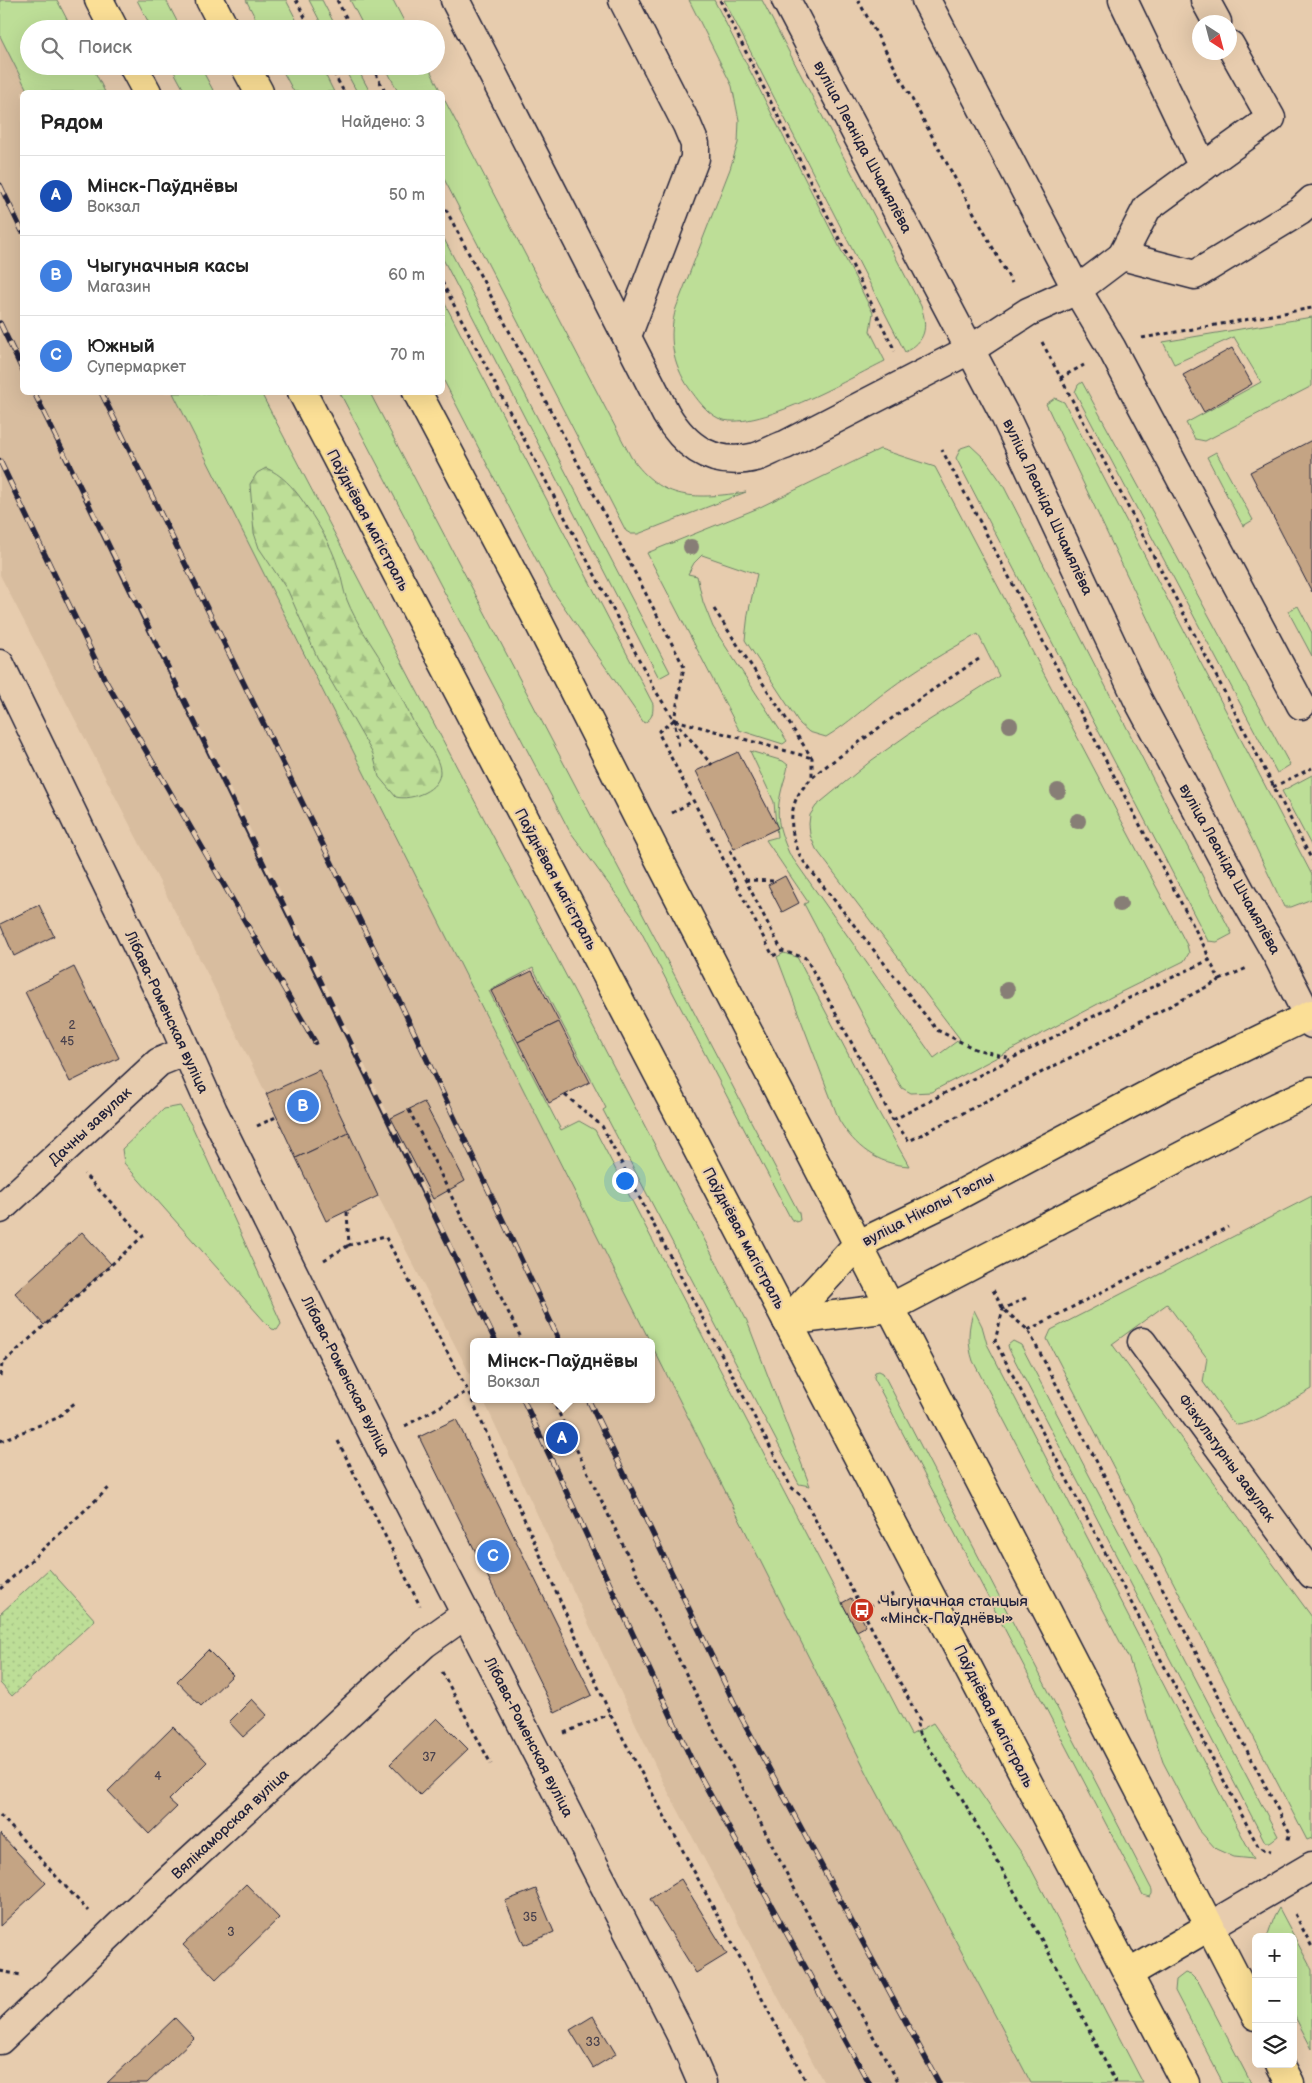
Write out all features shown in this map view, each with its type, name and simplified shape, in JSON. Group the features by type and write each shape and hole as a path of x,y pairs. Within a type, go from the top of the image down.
{"main road":[{"path":"99,0 109,20"},
{"path":"210,0 220,20"},
{"path":"138,75 146,90"},
{"path":"250,75 257,90"},
{"name":"Паўднёвая магістраль","path":"304,395 1185,2083"},
{"path":"419,395 535,615 1252,2008"},
{"name":"вуліца Ніколы Тэслы","path":"788,1321 858,1245 944,1203 1164,1086 1311,1018"},
{"path":"788,1321 890,1308 1266,1112 1312,1091"},
{"path":"1128,1974 1210,1926"},
{"path":"1282,2068 1290,2083"}],"street":[{"path":"455,0 674,427 700,452 716,458 738,459 757,456 785,444 971,349 1028,312 1077,290 1122,256 1147,208 1271,118 1237,57"},
{"path":"623,0 688,125 695,144 696,158 627,336"},
{"name":"вуліца Леаніда Шчамялёва","path":"786,0 1008,422 1138,700 1311,1018"},
{"path":"926,0 1077,290 1112,349 1301,705"},
{"path":"1123,0 1203,167"},
{"path":"1204,0 1213,15"},
{"path":"1122,256 1195,275 1300,211 1312,200"},
{"name":"Лібава-Роменская вуліца","path":"0,664 186,1051 217,1120 375,1436 683,2040 702,2083"},
{"name":"Дачны завулак","path":"0,1209 159,1062 186,1051"},
{"name":"Фізкультурны завулак","path":"1142,1342 1312,1574"},
{"name":"Вялікаморская вуліца","path":"0,2040 121,1924 424,1644 466,1614"},
{"path":"1210,1926 1312,1866"}],"path":[{"path":"296,0 306,20"},
{"path":"338,0 348,20"},
{"path":"720,0 851,258 896,354"},
{"path":"858,0 1028,312 1060,378 1164,572 1272,787 1312,860"},
{"path":"335,75 343,90"},
{"path":"377,75 385,90"},
{"path":"445,208 684,667 674,720 679,747"},
{"path":"445,288 655,690 674,720 712,765"},
{"path":"1133,339 1312,308"},
{"path":"1060,378 1090,362"},
{"path":"674,720 658,732 773,956 782,951 806,958 893,1120 909,1141 1220,980 1209,960 1206,950 942,450"},
{"path":"714,609 812,758 812,778"},
{"path":"978,659 904,708 812,778 796,800 791,817 792,837 801,858 937,1030 975,1049 1012,1058"},
{"path":"674,720 812,758"},
{"path":"1272,787 1312,768"},
{"path":"730,850 782,951"},
{"path":"745,880 777,881"},
{"path":"893,1120 1125,1000 1209,960"},
{"path":"565,1095 602,1126 791,1487 804,1498 920,1722 917,1724 919,1734 951,1778 1058,1969 1116,2083"},
{"path":"409,1110 521,1338"},
{"path":"257,1126 276,1117"},
{"path":"0,1376 2,1364 143,1236 79,1169"},
{"path":"347,1212 349,1245"},
{"path":"1028,1330 1228,1228"},
{"path":"324,1260 349,1245 385,1236 470,1396"},
{"path":"992,1289 1003,1309 1028,1330 1290,1833 1285,1846"},
{"path":"1003,1309 1026,1298"},
{"path":"1003,1309 995,1341 1259,1848 1275,1851"},
{"path":"400,1428 468,1391"},
{"path":"0,1441 57,1418 77,1401"},
{"path":"473,1403 610,1714 807,2083"},
{"path":"554,1403 722,1749 842,1981 899,2083"},
{"path":"0,1589 111,1486"},
{"path":"424,1644 437,1664 491,1764"},
{"path":"562,1734 610,1714"},
{"path":"0,1815 93,1917"},
{"path":"1293,1911 1312,1947"},
{"path":"0,1971 24,1976"}],"shaded area":[{"path":"0,0 2,0 20,44 20,75 35,75 46,90 20,90 20,395 193,395 481,900 522,976 491,992 545,1096 541,1098 1068,2083 824,2083 662,1780 485,1403 655,1403 655,1338 470,1338 470,1374 378,1196 319,1070 266,1094 207,973 0,575"}],"green space":[{"path":"0,0 57,0 67,20 20,20 20,75 96,75 104,90 27,90 0,36"},
{"path":"137,0 166,0 176,20 147,20"},
{"path":"246,0 286,0 296,20 256,20"},
{"path":"309,0 322,0 332,20 319,20"},
{"path":"350,0 393,0 403,20 360,20"},
{"path":"689,0 714,0 873,313 870,331 885,361 826,391 777,412 754,419 734,421 718,418 710,412 699,401 683,379 673,349 672,329 676,308 730,169 738,143 739,120 732,86"},
{"path":"724,0 762,0 921,306 925,327 924,333 912,348 905,352"},
{"path":"176,75 205,75 213,90 184,90"},
{"path":"285,75 326,75 333,90 293,90"},
{"path":"348,75 361,75 369,90 356,90"},
{"path":"390,75 432,75 440,90 397,90"},
{"path":"445,101 631,457 643,472 668,490 696,496 746,492 638,534 631,534 626,531 445,181"},
{"path":"445,241 670,672 659,678 445,263"},
{"path":"445,304 653,704 652,715 644,723 551,588 445,383"},
{"path":"1312,317 1312,386 1205,441 1195,439 1186,423 1261,382 1234,337 1174,364 1163,342"},
{"path":"1082,382 1290,765 1277,773 1075,392 1078,385"},
{"path":"174,395 262,395 747,1321 810,1486 799,1484 603,1110 606,1108 533,968 489,991 561,1130 579,1121 595,1130 911,1735 933,1723 1027,1861 1143,2083 1031,2083 870,1779 655,1351 655,1338 648,1338"},
{"path":"341,395 371,395 799,1213 800,1220 797,1222 791,1219 635,920 569,830"},
{"path":"1055,398 1064,402 1312,875 1312,899 1291,907 1284,907 1046,404"},
{"path":"970,445 985,459 1002,483 1232,934 1217,942 1208,941 956,458 961,448"},
{"path":"880,449 935,467 1187,945 1189,953 1184,961 1113,996 931,1092 911,1093 902,1088 804,904 808,902 766,840 777,837 774,802 750,751 783,761 788,765 778,814 782,836 789,853 934,1058 960,1039 816,849 810,835 809,824 810,815 816,806 872,760 920,726 999,676 978,634 910,675 826,737 809,732 800,724 745,640 748,614 757,574 702,555 694,563 688,574 697,576 703,602 713,627 787,741 783,744 739,730 647,553 756,509"},
{"path":"1216,452 1253,520 1243,526 1207,457"},
{"path":"266,468 282,477 291,486 318,524 335,558 346,596 355,617 387,670 416,727 436,758 440,771 439,778 436,784 424,793 417,796 396,797 379,777 373,754 317,657 288,591 259,548 254,533 250,484 257,473"},
{"path":"1298,606 1312,633 1312,656 1288,611"},
{"path":"1312,775 1312,847 1282,791"},
{"path":"784,953 797,957 909,1166 897,1165 877,1158 852,1138 839,1120 777,957"},
{"path":"180,1106 192,1126 279,1318 281,1324 277,1330 272,1329 266,1323 124,1163 122,1149 164,1109"},
{"path":"1312,1196 1312,1389 1265,1416 1237,1425 1229,1418 1203,1382 1207,1358 1167,1304 1112,1344 1312,1617 1312,1838 1307,1840 1047,1339 1051,1330"},
{"path":"974,1310 982,1326 987,1344 1254,1859 1234,1857 1216,1849 1198,1829 1163,1762 1129,1659 973,1361 969,1335"},
{"path":"1013,1341 1021,1345 1278,1836 1270,1842 1265,1842 1009,1349 1008,1345"},
{"path":"875,1372 883,1373 1152,1890 1150,1897 1143,1895 874,1378"},
{"path":"49,1569 95,1620 12,1696 0,1683 0,1614"},
{"path":"1279,1908 1292,1933 1268,1933"},
{"path":"1297,1942 1312,1970 1312,2049 1297,2021"},
{"path":"1185,1973 1191,1975 1199,1983 1251,2083 1223,2083 1175,1991 1176,1980"}],"building":[{"path":"1232,348 1252,384 1204,412 1183,375"},
{"path":"1312,440 1312,592 1250,472"},
{"path":"738,752 778,828 734,849 696,771"},
{"path":"785,876 799,903 782,912 768,885"},
{"path":"39,905 54,936 14,956 0,924"},
{"path":"74,967 119,1058 70,1082 25,992"},
{"path":"532,971 559,1022 518,1042 491,991"},
{"path":"559,1022 590,1082 549,1103 518,1042"},
{"path":"319,1070 349,1133 296,1158 266,1094"},
{"path":"424,1102 465,1181 433,1199 391,1118"},
{"path":"349,1133 378,1196 326,1221 296,1158"},
{"path":"82,1232 111,1264 44,1325 15,1293"},
{"path":"456,1419 592,1695 555,1713 419,1437"},
{"path":"851,1598 866,1626 857,1631 842,1603"},
{"path":"208,1650 233,1675 201,1706 177,1681"},
{"path":"252,1699 267,1715 243,1737 229,1722"},
{"path":"437,1718 468,1749 420,1795 390,1764"},
{"path":"173,1727 207,1762 169,1800 177,1807 149,1834 108,1791"},
{"path":"0,1834 46,1883 0,1926"},
{"path":"681,1879 727,1954 696,1973 650,1899"},
{"path":"246,1884 279,1918 216,1979 183,1945"},
{"path":"536,1889 554,1932 524,1945 505,1901"},
{"path":"593,2016 616,2054 593,2068 570,2030"},
{"path":"175,2018 194,2038 147,2083 107,2083"}],"railway":[{"path":"0,185 20,227"},
{"path":"0,323 20,365"},
{"path":"35,395 494,1338"},
{"path":"102,395 398,998 558,1338"},
{"path":"0,461 105,680 315,1042"},
{"path":"525,1403 694,1765 869,2083"},
{"path":"590,1403 740,1715 939,2083"}],"place":[{"name":"Чыгуначныя касы","path":"303,1106"},
{"name":"Мінск-Паўднёвы","path":"562,1438"},
{"name":"Южный","path":"493,1556"},
{"name":"Чыгуначная станцыя «Мінск-Паўднёвы»","path":"862,1610"}]}
